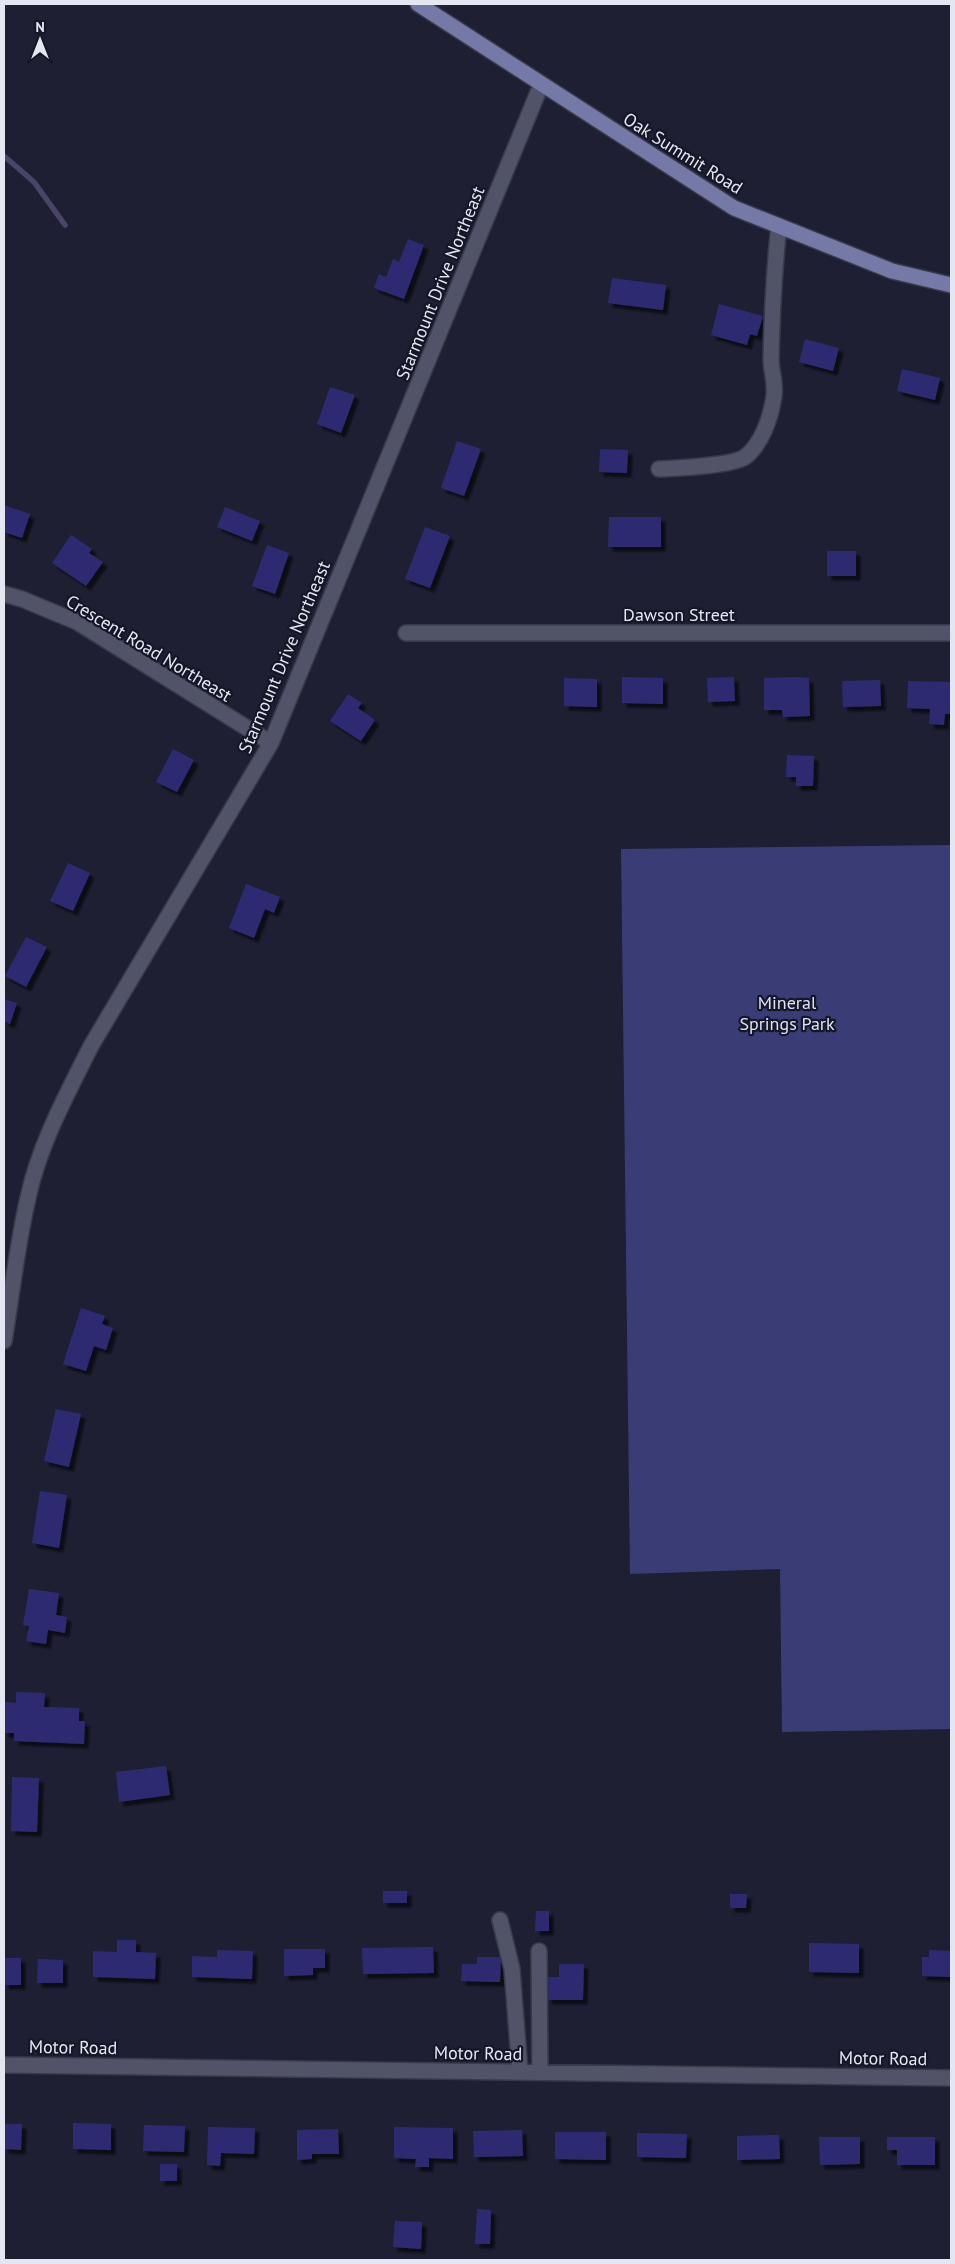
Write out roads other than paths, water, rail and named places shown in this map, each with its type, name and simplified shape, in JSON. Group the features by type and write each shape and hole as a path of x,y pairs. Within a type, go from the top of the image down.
{"main road":[{"name":"Oak Summit Road","path":"418,4 734,208 892,270 951,285"}],"street":[{"name":"Starmount Drive Northeast","path":"4,1341 28,1198 37,1166 65,1097 96,1038 271,743 541,85"},
{"path":"659,469 700,467 744,458 756,444 769,420 774,394 771,361 774,266 779,226"},
{"name":"Crescent Road Northeast","path":"4,594 22,598 77,622 271,743"},
{"name":"Dawson Street","path":"406,633 951,633"},
{"path":"500,1920 512,1968 520,2072"},
{"path":"540,1951 540,2072"},
{"name":"Motor Road","path":"4,2065 951,2078"}],"waterway":[{"path":"4,156 34,182 65,225"}],"park label":[{"name":"Mineral Springs Park","path":"787,1012"}]}
